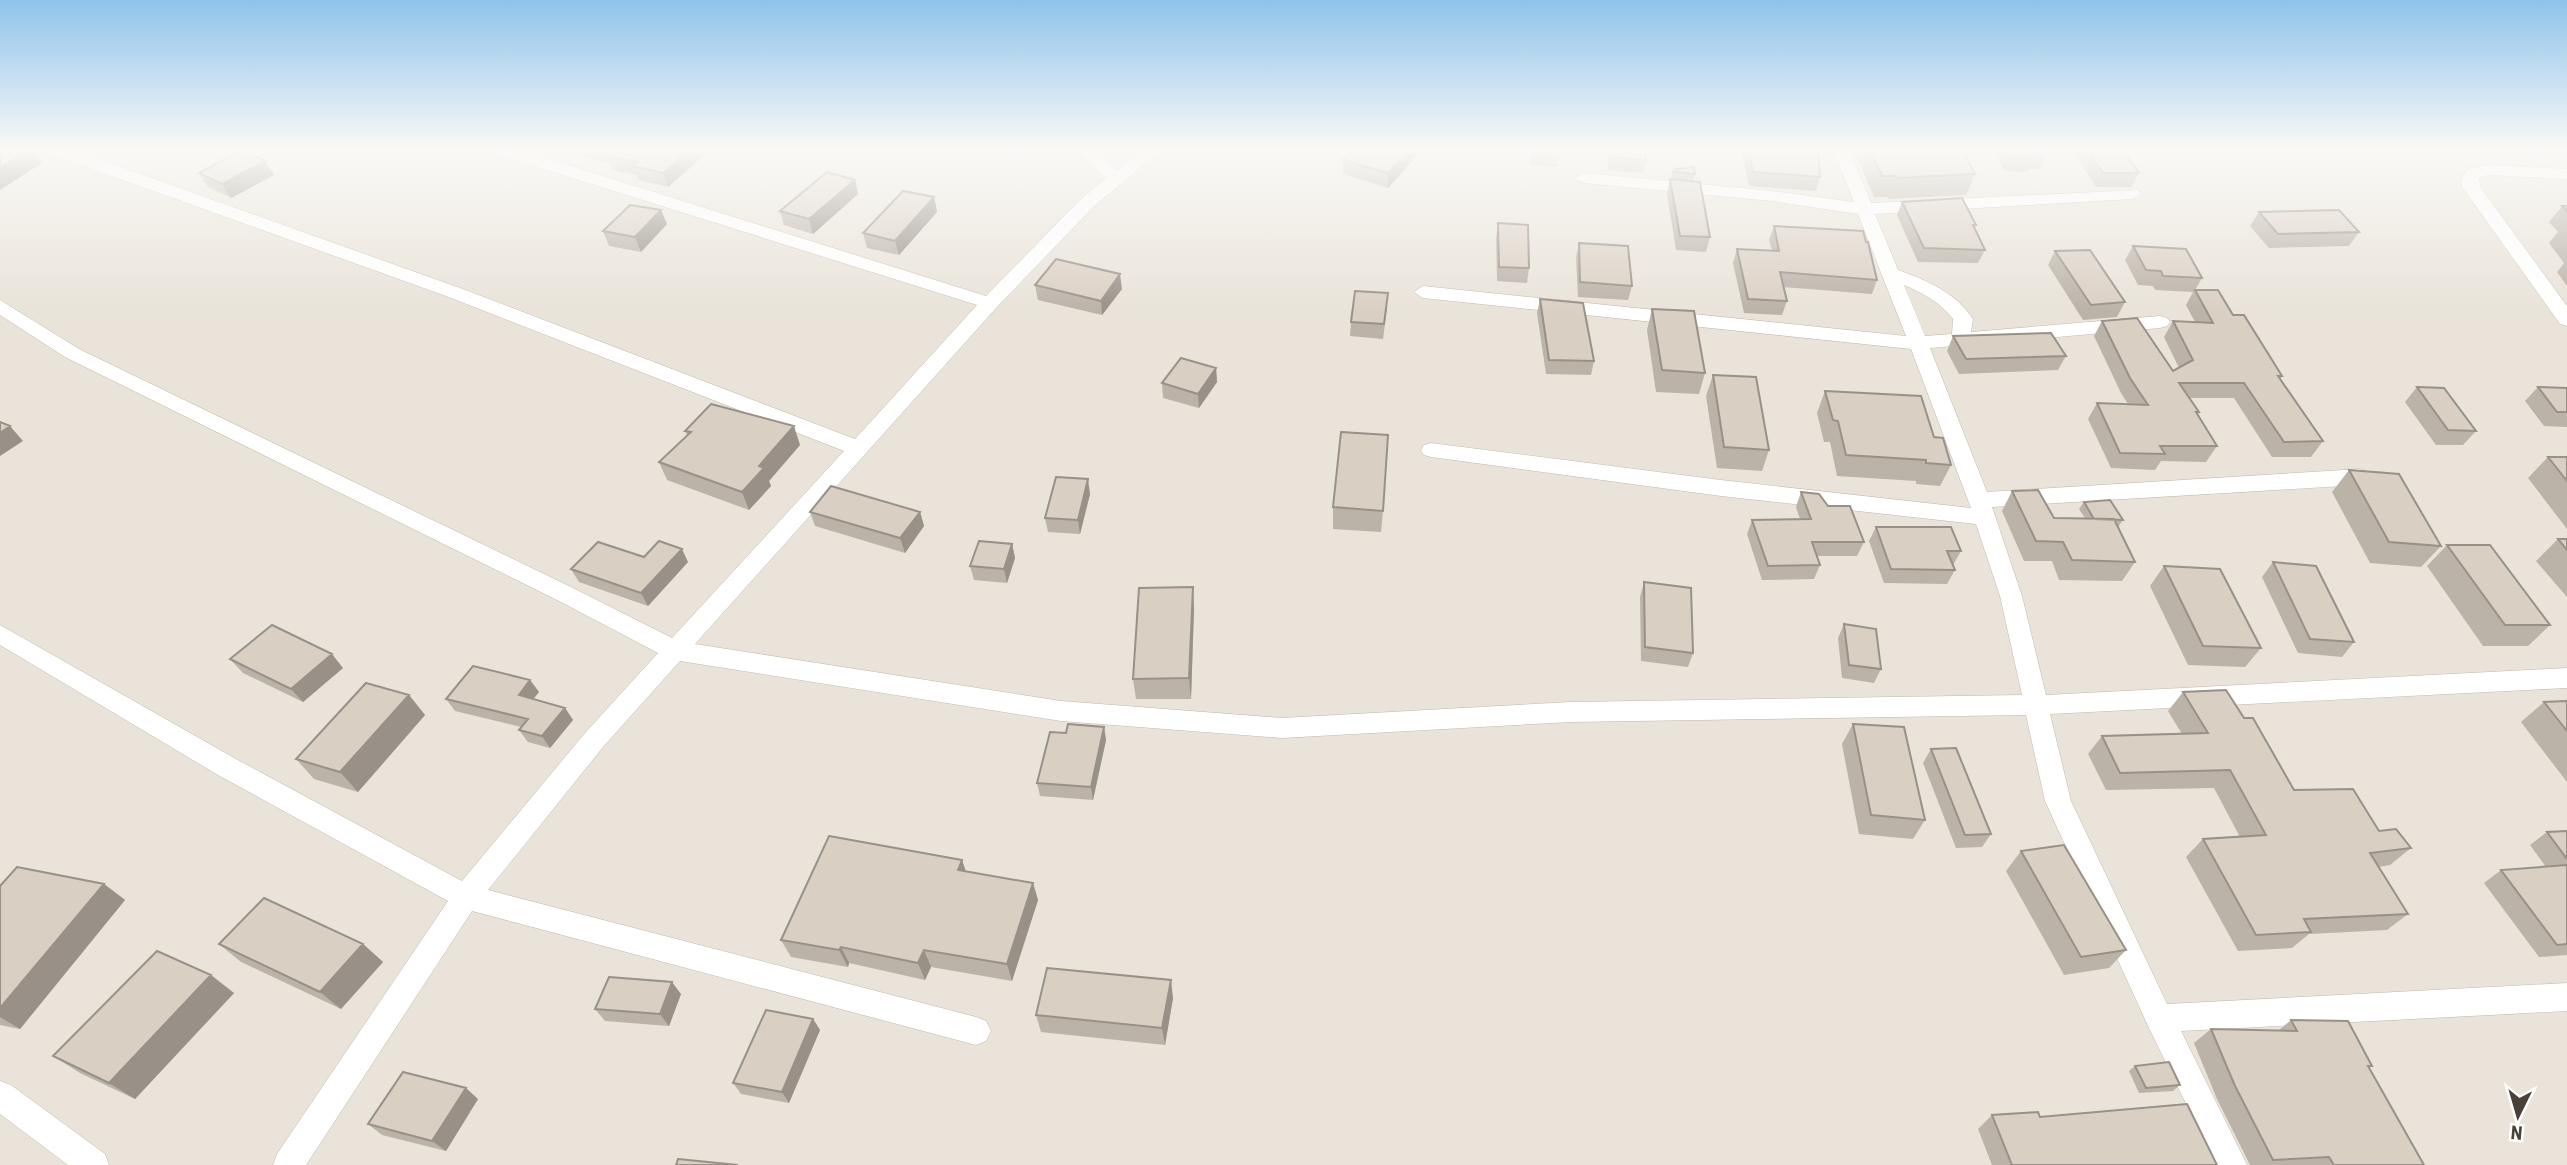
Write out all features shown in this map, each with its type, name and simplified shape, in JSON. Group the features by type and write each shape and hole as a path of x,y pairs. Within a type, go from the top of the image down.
{"street":[{"path":"206,203 453,292 858,448"},
{"path":"683,203 990,303"},
{"path":"288,1165 466,897 594,740 990,303 1087,203"},
{"path":"1824,203 1863,209 1964,203"},
{"path":"1861,203 1982,509 2011,597 2058,801 2159,1018 2232,1165"},
{"path":"2483,203 2567,320"},
{"path":"1889,273 1933,291 1954,305 1963,318 1961,340"},
{"path":"1423,292 1917,344 2160,322"},
{"path":"0,306 72,353 530,576 673,650 1061,711 1282,728 1572,712 2036,705 2567,678"},
{"path":"1431,450 1721,488 1982,509 2360,477"},
{"path":"0,634 227,767 466,897 976,1031"},
{"path":"2159,1018 2567,997"},
{"path":"0,1096 93,1165"}],"shaded area":[{"path":"0,203 2567,203 2567,1165 0,1165"}],"building":[{"path":"789,203 827,203 809,219 780,211"},
{"path":"891,203 928,203 895,241 863,233"},
{"path":"1674,203 1704,203 1710,237 1680,236"},
{"path":"1903,203 1965,203 1985,250 1924,248"},
{"path":"630,205 661,210 635,237 603,231"},
{"path":"2339,210 2359,232 2278,234 2259,212"},
{"path":"1498,223 1528,225 1529,268 1499,267"},
{"path":"1774,226 1863,231 1877,280 1780,272 1787,301 1748,299 1737,249 1779,251"},
{"path":"1579,243 1628,246 1632,286 1580,282"},
{"path":"2133,246 2186,249 2202,278 2163,276 2161,271 2146,270"},
{"path":"2090,250 2125,302 2091,305 2055,251"},
{"path":"1056,259 1120,274 1101,301 1035,285"},
{"path":"2195,290 2218,290 2233,315 2244,315 2282,376 2278,376 2323,441 2284,442 2244,383 2179,383 2199,412 2196,412 2217,446 2160,446 2165,454 2120,453 2097,403 2148,405 2130,378 2102,321 2137,318 2173,371 2193,360 2173,321 2213,323"},
{"path":"1355,291 1388,293 1384,324 1351,322"},
{"path":"1540,299 1583,303 1594,361 1549,360"},
{"path":"1652,309 1694,311 1705,373 1662,370"},
{"path":"2051,333 2066,356 1966,359 1953,336"},
{"path":"1181,358 1216,368 1198,394 1162,383"},
{"path":"1713,375 1756,377 1769,450 1724,447"},
{"path":"2417,387 2444,388 2476,431 2448,430"},
{"path":"2538,387 2567,388 2567,412 2557,412"},
{"path":"1825,391 1921,396 1934,437 1943,438 1951,465 1926,463 1926,460 1846,455 1838,421 1833,420"},
{"path":"711,404 794,426 759,466 764,468 742,492 659,462 691,432 685,431"},
{"path":"0,422 10,426 0,433"},
{"path":"1341,432 1388,435 1383,511 1333,507"},
{"path":"2548,457 2567,457 2567,481"},
{"path":"2349,470 2399,474 2441,546 2389,542"},
{"path":"1056,477 1088,479 1078,520 1045,518"},
{"path":"831,486 920,512 900,538 810,512"},
{"path":"2038,490 2054,518 2114,519 2135,562 2072,560 2063,542 2036,541 2012,491"},
{"path":"1801,492 1819,494 1828,506 1850,506 1864,542 1812,542 1820,565 1768,566 1752,520 1811,519"},
{"path":"2110,500 2123,520 2094,519 2084,502"},
{"path":"1876,527 1951,527 1961,551 1947,551 1955,570 1891,569"},
{"path":"2558,539 2567,539 2567,550"},
{"path":"659,541 682,549 641,593 571,569 598,542 644,557"},
{"path":"979,541 1012,544 1004,569 970,566"},
{"path":"2447,545 2490,545 2550,625 2505,625"},
{"path":"2273,562 2316,566 2354,642 2310,639"},
{"path":"2164,566 2220,569 2261,648 2203,646"},
{"path":"1644,582 1691,588 1693,653 1645,647"},
{"path":"1193,587 1189,678 1133,679 1139,588"},
{"path":"1844,624 1876,629 1881,669 1849,665"},
{"path":"272,625 332,654 291,689 230,659"},
{"path":"473,666 530,680 519,695 565,708 542,736 519,730 528,719 446,699"},
{"path":"366,683 409,695 340,772 296,759"},
{"path":"2226,690 2244,718 2253,718 2294,790 2353,789 2379,831 2396,829 2411,848 2370,853 2408,914 2304,919 2311,932 2256,935 2203,839 2266,835 2230,770 2120,773 2102,736 2208,733 2183,692"},
{"path":"2567,701 2567,731 2544,702"},
{"path":"1068,724 1104,727 1091,787 1037,783 1050,732 1066,733"},
{"path":"1853,724 1904,727 1925,820 1871,815"},
{"path":"1956,748 1991,834 1965,835 1931,749"},
{"path":"2567,831 2567,859 2547,832"},
{"path":"829,836 962,860 958,870 1033,883 1007,964 924,950 918,963 841,947 839,950 781,940"},
{"path":"2064,845 2126,950 2081,957 2021,851"},
{"path":"2567,865 2567,944 2557,945 2501,870"},
{"path":"17,867 104,884 0,1008 0,886"},
{"path":"264,898 363,944 320,992 219,944"},
{"path":"157,951 211,975 109,1083 53,1056"},
{"path":"1047,968 1171,980 1162,1028 1036,1015"},
{"path":"609,977 672,982 660,1014 595,1009"},
{"path":"766,1010 813,1019 782,1092 733,1083"},
{"path":"2291,1020 2348,1021 2372,1066 2368,1066 2424,1165 2334,1165 2329,1157 2273,1160 2235,1086 2211,1029 2297,1031"},
{"path":"2169,1062 2180,1085 2146,1088 2135,1066"},
{"path":"403,1072 466,1088 432,1141 368,1124"},
{"path":"2187,1104 2217,1165 2012,1165 1992,1115 2038,1112 2040,1117"},
{"path":"678,1159 738,1165 676,1165"}]}
